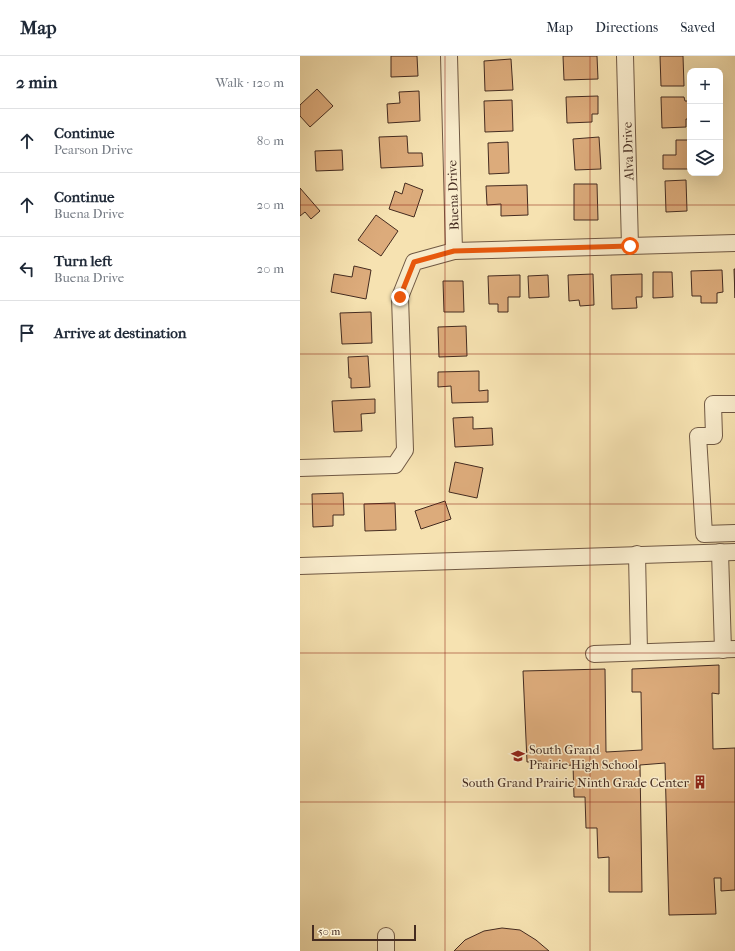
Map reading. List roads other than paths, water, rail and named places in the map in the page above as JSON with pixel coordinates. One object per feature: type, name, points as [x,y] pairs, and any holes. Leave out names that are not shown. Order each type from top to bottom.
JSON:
[{"type":"street","name":"Buena Drive","points":[[449,56],[454,251]]},
{"type":"street","name":"Alva Drive","points":[[625,56],[630,246]]},
{"type":"street","points":[[300,468],[395,465],[405,450],[400,297],[414,262],[454,251],[735,243]]},
{"type":"street","points":[[735,404],[713,404],[714,436],[698,436],[704,534],[735,533]]},
{"type":"street","points":[[300,566],[728,552],[729,650],[594,654]]},
{"type":"street","points":[[637,554],[639,652]]},
{"type":"place","name":"South Grand Prairie High School","points":[[518,756]]},
{"type":"place","name":"South Grand Prairie Ninth Grade Center","points":[[700,782]]}]
